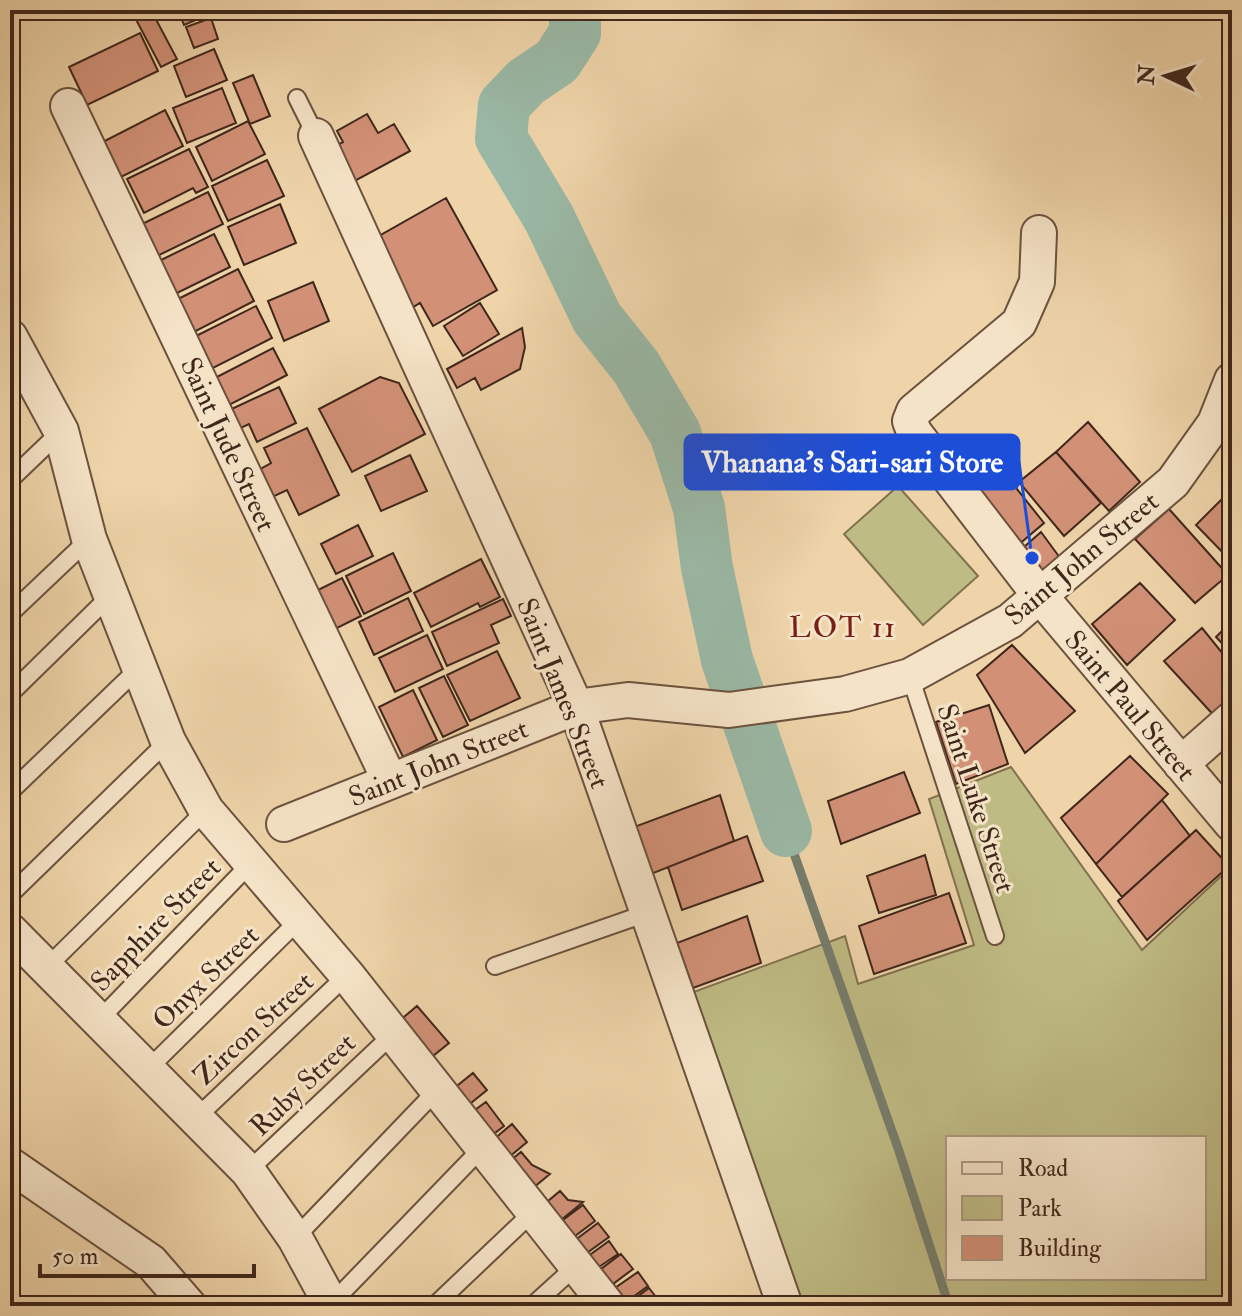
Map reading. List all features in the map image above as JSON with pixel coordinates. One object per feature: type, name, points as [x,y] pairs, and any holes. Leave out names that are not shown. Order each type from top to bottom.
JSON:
[{"type":"street","name":"Saint Jude Street","points":[[68,106],[390,781]]},
{"type":"street","name":"Saint James Street","points":[[316,136],[576,707],[785,1306]]},
{"type":"street","name":"Saint Paul Street","points":[[1039,233],[1037,282],[1019,323],[914,411],[910,421],[914,432],[1041,597],[1232,824]]},
{"type":"street","points":[[10,337],[19,378],[61,431],[89,539],[168,741],[206,810],[347,975],[608,1306]]},
{"type":"street","name":"Saint John Street","points":[[284,824],[576,707],[628,700],[745,709],[867,690],[910,676],[1010,621],[1173,482],[1215,423],[1232,380]]},
{"type":"street","points":[[1181,764],[1232,719]]},
{"type":"street","points":[[10,931],[248,1171],[295,1238],[332,1305]]},
{"type":"street","points":[[10,1165],[151,1262],[189,1306]]},
{"type":"lane","name":"Saint James Street","points":[[297,98],[316,136]]},
{"type":"lane","points":[[10,480],[61,431]]},
{"type":"lane","points":[[10,614],[89,539]]},
{"type":"lane","points":[[10,694],[112,593]]},
{"type":"lane","points":[[10,792],[141,666]]},
{"type":"lane","name":"Saint Luke Street","points":[[910,676],[995,936]]},
{"type":"lane","points":[[10,895],[168,741]]},
{"type":"lane","points":[[45,969],[206,810]]},
{"type":"lane","name":"Sapphire Street","points":[[97,1022],[252,862]]},
{"type":"lane","points":[[495,966],[650,912]]},
{"type":"lane","name":"Onyx Street","points":[[146,1071],[300,919]]},
{"type":"lane","name":"Zircon Street","points":[[195,1119],[347,975]]},
{"type":"lane","name":"Ruby Street","points":[[248,1171],[393,1034]]},
{"type":"lane","points":[[295,1238],[437,1090]]},
{"type":"lane","points":[[332,1305],[482,1148]]},
{"type":"lane","points":[[434,1306],[533,1212]]},
{"type":"lane","points":[[532,1306],[576,1266]]},
{"type":"green space","points":[[898,486],[978,576],[923,625],[844,534]]},
{"type":"green space","points":[[1011,767],[1142,950],[1232,866],[1232,1306],[796,1306],[691,993],[845,936],[858,984],[974,945],[929,799]]},
{"type":"building","points":[[131,10],[151,10],[177,59],[161,67]]},
{"type":"building","points":[[178,10],[214,10],[215,12],[184,25]]},
{"type":"building","points":[[211,18],[218,39],[194,48],[186,27]]},
{"type":"building","points":[[140,33],[158,71],[87,105],[69,67]]},
{"type":"building","points":[[214,49],[227,80],[186,97],[174,66]]},
{"type":"building","points":[[253,75],[270,116],[250,124],[233,83]]},
{"type":"building","points":[[222,88],[236,123],[187,143],[173,108]]},
{"type":"building","points":[[165,110],[183,146],[111,182],[93,147]]},
{"type":"building","points":[[367,114],[378,133],[394,124],[410,151],[351,183],[332,148],[343,142],[337,131]]},
{"type":"building","points":[[248,121],[265,154],[212,181],[196,147]]},
{"type":"building","points":[[189,149],[208,187],[196,193],[193,188],[144,213],[127,179]]},
{"type":"building","points":[[267,160],[284,196],[228,221],[212,186]]},
{"type":"building","points":[[208,192],[223,224],[155,257],[140,225]]},
{"type":"building","points":[[446,198],[497,290],[433,326],[420,303],[410,309],[372,240]]},
{"type":"building","points":[[280,204],[296,243],[244,265],[228,227]]},
{"type":"building","points":[[214,234],[230,267],[171,296],[155,263]]},
{"type":"building","points":[[238,269],[254,301],[190,334],[174,301]]},
{"type":"building","points":[[313,282],[329,321],[284,341],[268,301]]},
{"type":"building","points":[[480,303],[499,334],[463,356],[444,326]]},
{"type":"building","points":[[256,306],[272,338],[209,370],[192,338]]},
{"type":"building","points":[[522,328],[525,347],[520,369],[481,390],[475,378],[457,388],[447,369]]},
{"type":"building","points":[[273,348],[287,375],[227,406],[213,379]]},
{"type":"building","points":[[380,377],[399,383],[425,434],[352,472],[319,409]]},
{"type":"building","points":[[279,387],[296,423],[257,442],[249,424],[232,432],[223,413]]},
{"type":"building","points":[[1088,422],[1140,482],[1109,511],[1056,452]]},
{"type":"building","points":[[307,428],[339,495],[299,515],[287,490],[270,498],[257,471],[271,463],[264,448]]},
{"type":"building","points":[[978,440],[1044,523],[1010,552],[945,469]]},
{"type":"building","points":[[1056,452],[1101,503],[1064,536],[1019,482]]},
{"type":"building","points":[[410,455],[427,491],[381,511],[365,476]]},
{"type":"building","points":[[1232,489],[1232,562],[1196,525]]},
{"type":"building","points":[[1169,509],[1228,575],[1195,603],[1135,539]]},
{"type":"building","points":[[358,525],[373,556],[336,574],[321,544]]},
{"type":"building","points":[[1041,532],[1066,566],[1041,589],[1016,554]]},
{"type":"building","points":[[393,553],[411,591],[364,614],[346,576]]},
{"type":"building","points":[[481,559],[500,597],[480,607],[478,603],[431,627],[414,593]]},
{"type":"building","points":[[342,578],[361,616],[331,631],[312,593]]},
{"type":"building","points":[[1140,583],[1175,620],[1127,665],[1092,624]]},
{"type":"building","points":[[408,598],[423,631],[374,655],[359,622]]},
{"type":"building","points":[[503,599],[511,616],[491,625],[499,643],[447,666],[432,632]]},
{"type":"building","points":[[1232,621],[1232,654],[1216,637]]},
{"type":"building","points":[[1202,628],[1232,665],[1232,710],[1219,721],[1164,661]]},
{"type":"building","points":[[427,635],[443,669],[395,692],[379,658]]},
{"type":"building","points":[[1012,645],[1075,711],[1025,753],[977,675]]},
{"type":"building","points":[[497,651],[520,698],[470,721],[447,675]]},
{"type":"building","points":[[444,676],[468,725],[443,737],[419,688]]},
{"type":"building","points":[[413,690],[437,740],[403,757],[379,707]]},
{"type":"building","points":[[989,705],[1008,764],[956,784],[936,722]]},
{"type":"building","points":[[1130,756],[1168,794],[1096,864],[1061,818]]},
{"type":"building","points":[[904,772],[920,813],[841,844],[828,801]]},
{"type":"building","points":[[720,795],[734,841],[641,878],[626,830]]},
{"type":"building","points":[[1162,800],[1190,836],[1122,897],[1096,864]]},
{"type":"building","points":[[1196,830],[1229,866],[1147,940],[1118,901]]},
{"type":"building","points":[[747,836],[763,881],[682,910],[668,867]]},
{"type":"building","points":[[925,855],[936,895],[879,913],[867,876]]},
{"type":"building","points":[[949,893],[966,943],[874,974],[859,926]]},
{"type":"building","points":[[747,916],[761,963],[693,988],[677,943]]},
{"type":"building","points":[[417,1006],[449,1043],[423,1064],[392,1027]]},
{"type":"building","points":[[473,1073],[487,1090],[461,1111],[447,1094]]},
{"type":"building","points":[[486,1102],[504,1126],[482,1143],[464,1118]]},
{"type":"building","points":[[512,1124],[527,1142],[502,1163],[487,1145]]},
{"type":"building","points":[[521,1152],[532,1165],[550,1174],[528,1192],[506,1164]]},
{"type":"building","points":[[560,1191],[568,1200],[583,1202],[555,1225],[541,1207]]},
{"type":"building","points":[[583,1205],[595,1221],[571,1239],[559,1223]]},
{"type":"building","points":[[598,1223],[609,1237],[584,1255],[574,1241]]},
{"type":"building","points":[[609,1241],[618,1254],[596,1269],[587,1257]]},
{"type":"building","points":[[621,1254],[633,1269],[609,1287],[597,1272]]},
{"type":"building","points":[[638,1272],[648,1286],[622,1305],[612,1290]]},
{"type":"building","points":[[649,1288],[660,1302],[655,1306],[625,1306]]},
{"type":"waterway","points":[[575,10],[575,33],[557,61],[526,82],[504,105],[501,138],[549,218],[597,318],[636,367],[675,433],[699,508],[707,568],[727,660],[786,831]]},
{"type":"waterway","points":[[786,831],[899,1151],[949,1306]]},
{"type":"place","name":"Vhanana's Sari-sari Store","points":[[1032,558]]},
{"type":"district","name":"LOT 11","points":[[843,627]]}]
